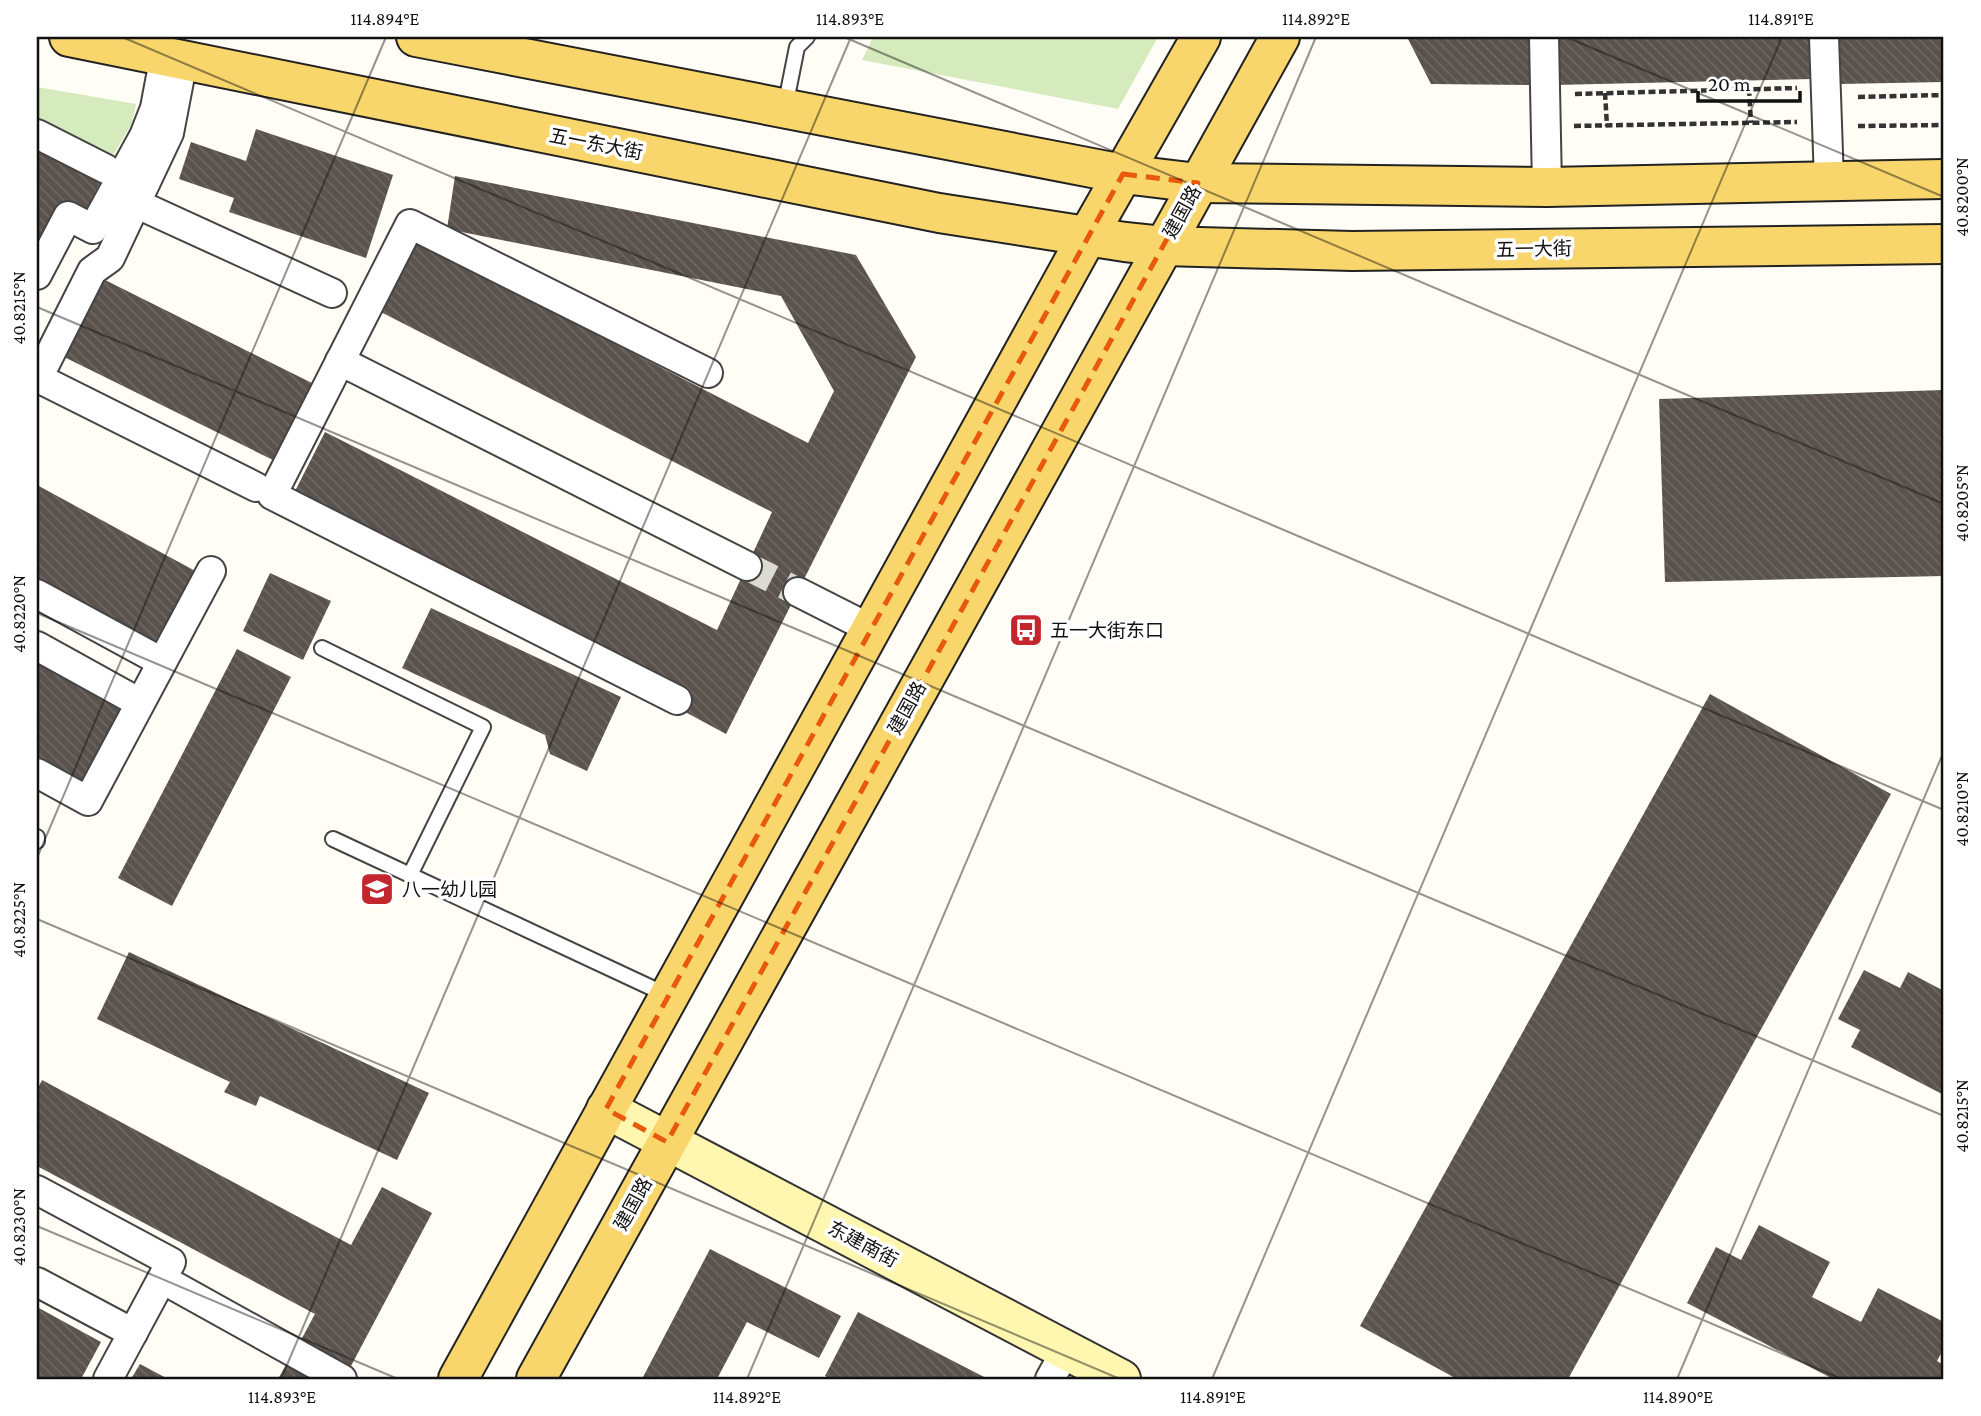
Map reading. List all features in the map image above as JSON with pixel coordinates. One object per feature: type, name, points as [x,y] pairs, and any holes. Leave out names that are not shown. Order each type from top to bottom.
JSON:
[{"type":"main road","name":"五一东大街","points":[[69,37],[939,213],[1125,242]]},
{"type":"main road","points":[[416,37],[469,42],[785,108],[1142,176],[1198,183],[1547,187],[1944,179]]},
{"type":"main road","points":[[458,1379],[1087,237],[1142,176],[1200,37]]},
{"type":"main road","name":"建国路","points":[[536,1379],[1280,37]]},
{"type":"main road","name":"五一大街","points":[[1125,242],[1163,246],[1352,251],[1944,244]]},
{"type":"street","points":[[1544,37],[1547,187]]},
{"type":"street","points":[[1824,37],[1829,181]]},
{"type":"street","points":[[174,58],[169,133],[110,258],[92,271],[38,378],[256,487]]},
{"type":"street","points":[[37,275],[68,216],[93,229],[144,136],[174,58]]},
{"type":"street","points":[[37,134],[106,169]]},
{"type":"street","points":[[135,203],[332,293]]},
{"type":"street","points":[[677,700],[272,495],[410,224],[708,373]]},
{"type":"street","points":[[340,361],[747,566]]},
{"type":"street","points":[[37,774],[88,801],[211,571]]},
{"type":"street","points":[[798,592],[871,629]]},
{"type":"street","points":[[37,594],[162,662]]},
{"type":"street","points":[[37,646],[140,703]]},
{"type":"street","name":"东建南街","points":[[606,1110],[667,1142],[1058,1365],[1121,1379]]},
{"type":"street","points":[[37,1190],[172,1262],[108,1379]]},
{"type":"street","points":[[162,1279],[342,1379]]},
{"type":"street","points":[[37,1282],[133,1333]]},
{"type":"lane","points":[[785,108],[797,47],[807,37]]},
{"type":"lane","points":[[322,648],[483,727],[410,875]]},
{"type":"lane","points":[[332,839],[668,996]]},
{"type":"path","points":[[1571,94],[1809,87]]},
{"type":"path","points":[[1749,89],[1751,123]]},
{"type":"path","points":[[1605,93],[1607,126]]},
{"type":"path","points":[[1847,97],[1944,95]]},
{"type":"path","points":[[1546,127],[1827,122],[1857,126],[1944,125]]},
{"type":"highlighted area","points":[[1123,174],[1198,183],[667,1142],[606,1109]]},
{"type":"green space","points":[[873,37],[1158,37],[1118,109],[862,60]]},
{"type":"green space","points":[[37,87],[136,104],[132,123],[110,161],[37,126]]},
{"type":"building","points":[[1407,37],[1532,37],[1537,85],[1431,84]]},
{"type":"building","points":[[1554,37],[1812,37],[1813,79],[1555,85]]},
{"type":"building","points":[[1839,37],[1944,37],[1944,82],[1840,84]]},
{"type":"building","points":[[256,129],[393,175],[366,258],[229,212],[234,198],[179,179],[191,142],[246,161]]},
{"type":"building","points":[[37,144],[104,175],[84,214],[37,256]]},
{"type":"building","points":[[455,176],[856,255],[916,357],[726,734],[291,499],[325,432],[717,630],[772,512],[373,308],[409,238],[808,443],[834,391],[781,296],[447,229]]},
{"type":"building","points":[[97,276],[312,383],[273,460],[58,354]]},
{"type":"building","points":[[1944,390],[1944,576],[1665,582],[1659,399]]},
{"type":"building","points":[[37,485],[199,573],[160,645],[37,579]]},
{"type":"building","points":[[270,573],[331,601],[303,660],[243,631]]},
{"type":"building","points":[[431,608],[621,697],[587,771],[550,754],[545,735],[402,668]]},
{"type":"building","points":[[237,649],[291,677],[172,906],[118,878]]},
{"type":"building","points":[[37,663],[124,710],[85,782],[37,756]]},
{"type":"building","points":[[1710,694],[1891,794],[1568,1379],[1457,1379],[1360,1326]]},
{"type":"building","points":[[129,952],[429,1093],[397,1160],[260,1096],[256,1106],[224,1092],[230,1082],[97,1019]]},
{"type":"building","points":[[1864,970],[1900,988],[1908,972],[1944,991],[1944,1095],[1851,1047],[1860,1030],[1838,1019]]},
{"type":"building","points":[[42,1080],[351,1245],[382,1187],[432,1213],[351,1366],[301,1340],[315,1314],[37,1166],[37,1090]]},
{"type":"building","points":[[1759,1225],[1830,1262],[1812,1297],[1861,1322],[1878,1288],[1944,1322],[1944,1348],[1937,1361],[1944,1365],[1944,1379],[1833,1379],[1687,1303],[1716,1247],[1741,1260]]},
{"type":"building","points":[[710,1249],[841,1316],[819,1358],[747,1322],[717,1379],[642,1379]]},
{"type":"building","points":[[37,1307],[101,1342],[81,1379],[37,1379]]},
{"type":"building","points":[[858,1312],[988,1379],[831,1379],[825,1376]]},
{"type":"building","points":[[287,1363],[316,1379],[278,1379]]},
{"type":"building","points":[[140,1364],[168,1379],[131,1379]]},
{"type":"tunnel","points":[[747,566],[798,592]]},
{"type":"place","name":"五一大街东口","points":[[1026,630]]},
{"type":"place","name":"八一幼儿园","points":[[377,889]]}]
